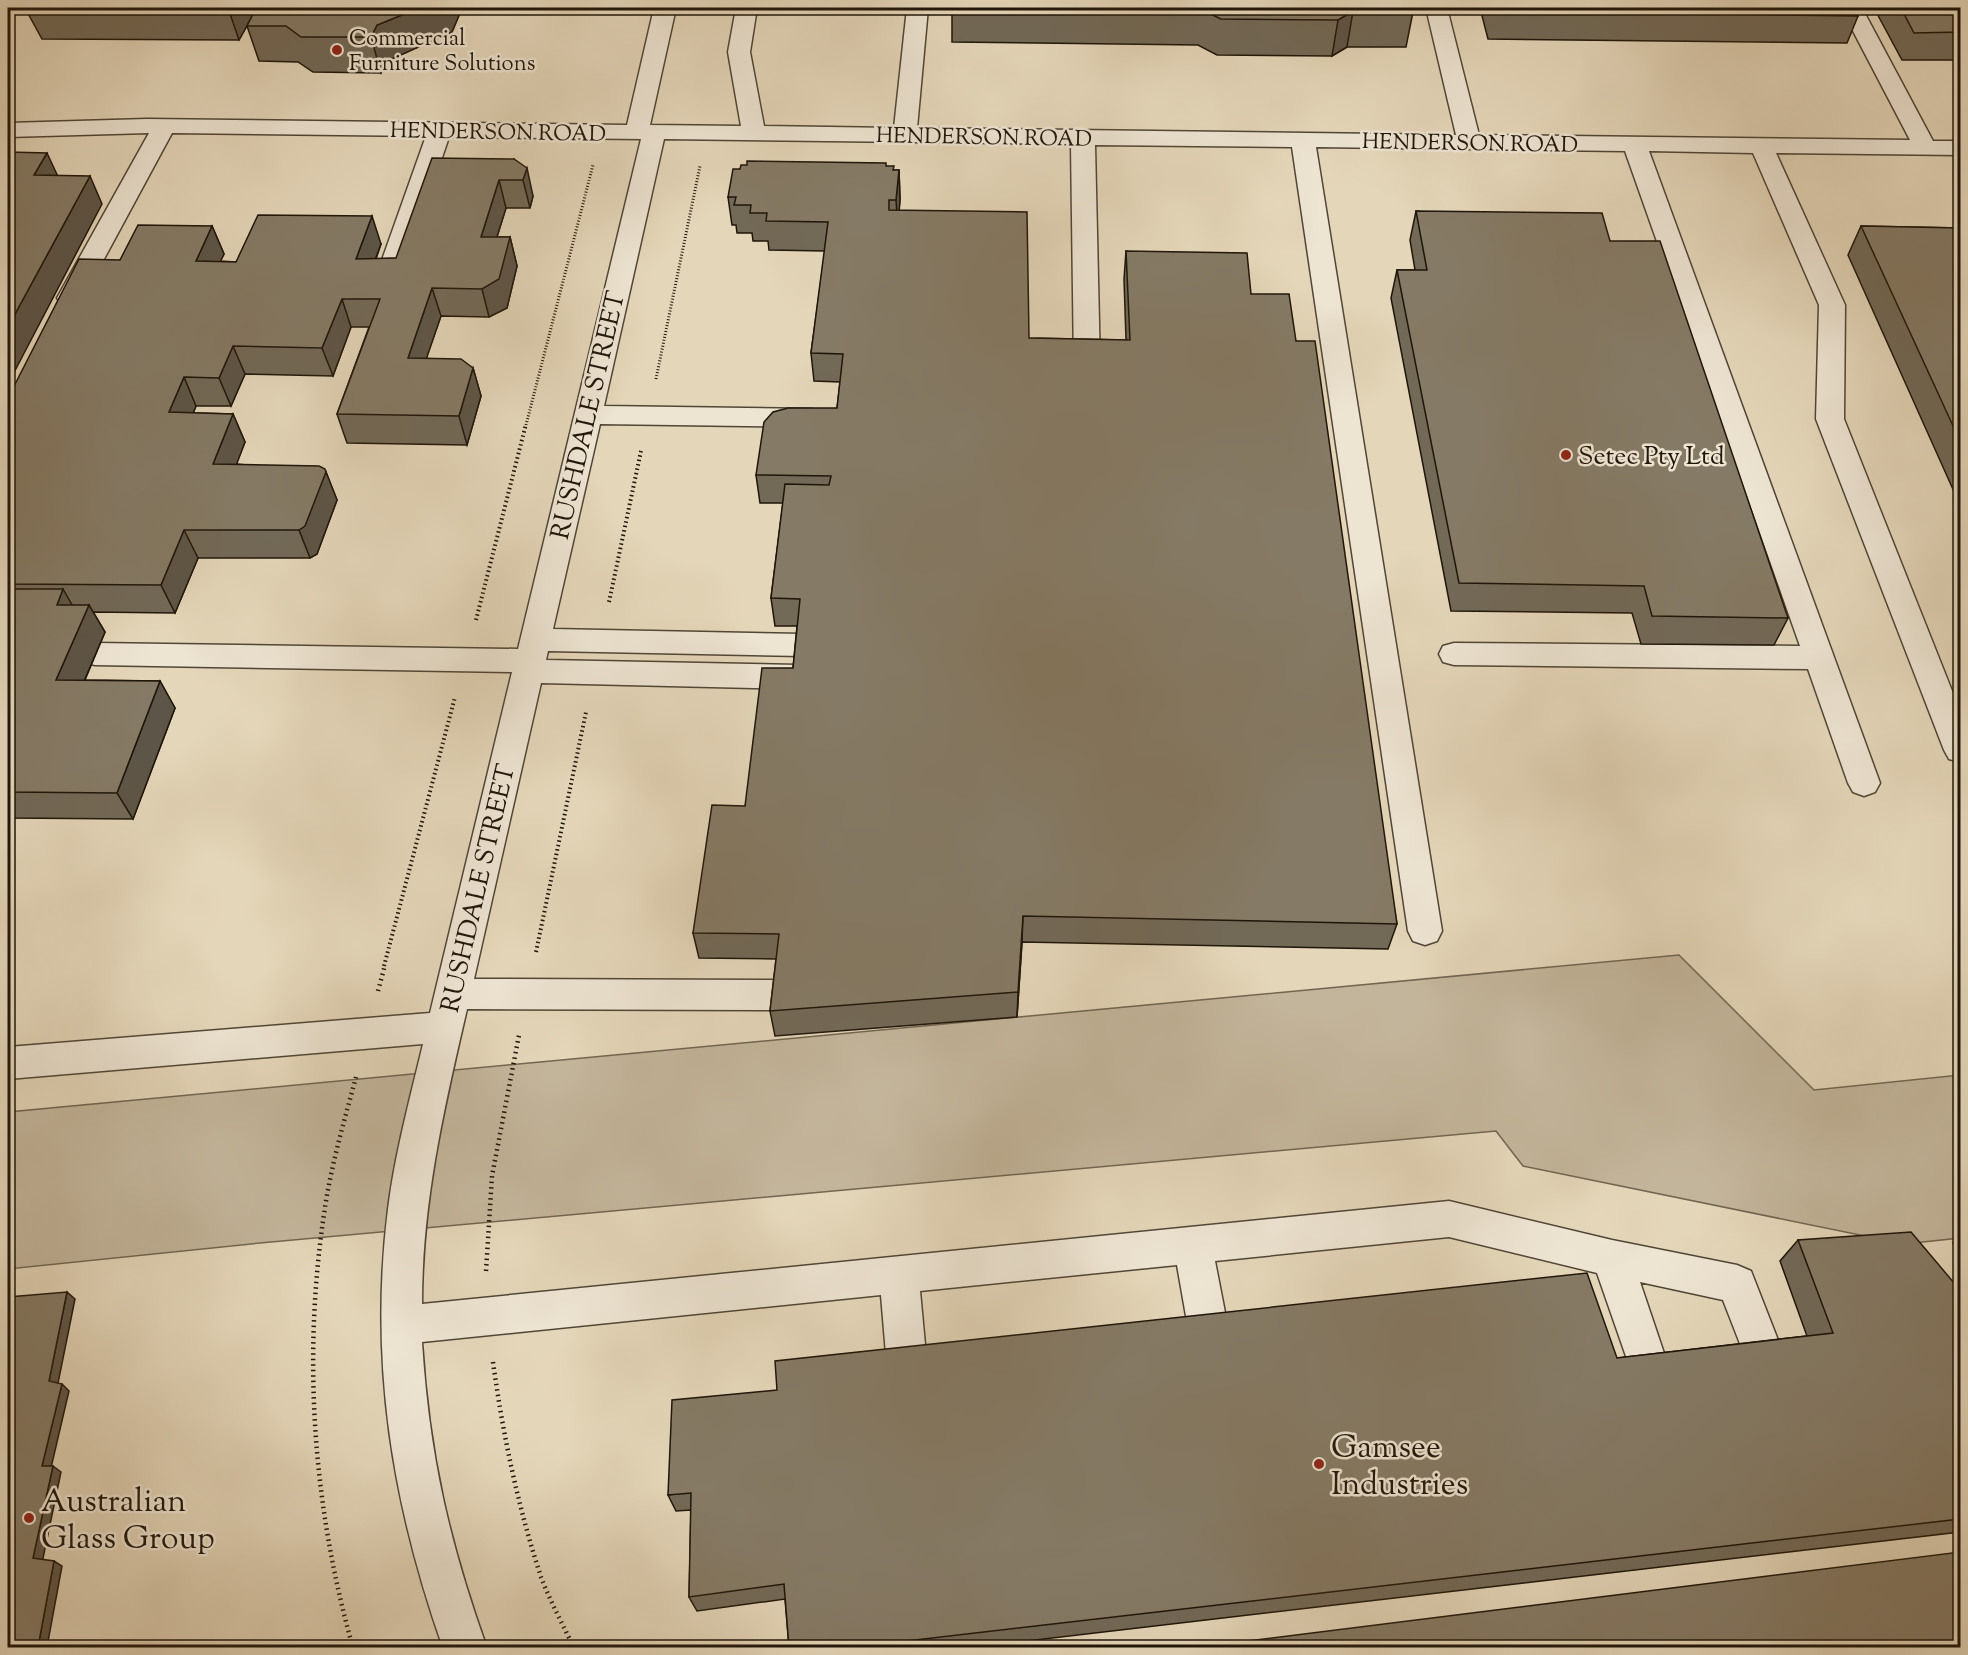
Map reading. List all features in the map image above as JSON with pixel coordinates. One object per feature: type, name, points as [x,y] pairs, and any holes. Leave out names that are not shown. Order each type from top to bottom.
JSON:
[{"type":"street","name":"RUSHDALE STREET","points":[[465,1647],[431,1544],[411,1455],[402,1366],[402,1268],[408,1190],[587,415],[645,132],[665,8]]},
{"type":"street","points":[[747,8],[739,52],[754,134]]},
{"type":"street","points":[[905,135],[918,8]]},
{"type":"street","points":[[1437,8],[1469,141]]},
{"type":"street","points":[[1852,8],[1925,147]]},
{"type":"street","name":"HENDERSON ROAD","points":[[8,130],[164,127],[1960,148]]},
{"type":"street","points":[[59,318],[164,127]]},
{"type":"street","points":[[385,288],[440,130]]},
{"type":"street","points":[[1083,137],[1087,367]]},
{"type":"street","points":[[1303,140],[1425,932]]},
{"type":"street","points":[[1634,144],[1864,783]]},
{"type":"street","points":[[1761,145],[1832,305],[1830,419],[1960,750]]},
{"type":"street","points":[[587,415],[841,418]]},
{"type":"street","points":[[95,654],[465,661],[530,658],[601,642],[802,645]]},
{"type":"street","points":[[1454,654],[1819,658]]},
{"type":"street","points":[[530,658],[594,673],[798,678]]},
{"type":"street","points":[[8,1063],[367,1033],[448,1010],[527,994],[779,995]]},
{"type":"street","points":[[402,1325],[1449,1219],[1612,1258],[1737,1284],[1765,1358]]},
{"type":"street","points":[[1193,1245],[1209,1334]]},
{"type":"street","points":[[1612,1258],[1650,1371]]},
{"type":"street","points":[[898,1275],[907,1366]]},
{"type":"path","points":[[353,1647],[333,1565],[319,1485],[313,1397],[314,1323],[330,1175],[594,162]]},
{"type":"path","points":[[601,642],[701,163]]},
{"type":"path","points":[[574,1647],[542,1579],[520,1504],[493,1369],[485,1262],[492,1176],[527,994],[594,673]]},
{"type":"shaded area","points":[[1679,955],[1814,1090],[1960,1075],[1960,1238],[1904,1244],[1523,1166],[1496,1131],[260,1243],[8,1269],[8,1112]]},
{"type":"building","points":[[256,8],[419,8],[377,25],[371,37],[301,37],[286,26],[247,26]]},
{"type":"building","points":[[1014,8],[1412,8],[1413,12],[1353,11],[1338,20],[1221,19],[1202,10]]},
{"type":"building","points":[[1494,8],[1854,8],[1858,16],[1495,11]]},
{"type":"building","points":[[1901,8],[1960,8],[1960,32],[1914,33]]},
{"type":"building","points":[[8,152],[47,153],[34,175],[90,176],[8,327]]},
{"type":"building","points":[[432,158],[514,159],[527,168],[523,180],[499,180],[481,237],[510,237],[499,279],[482,289],[432,288],[408,358],[461,359],[473,368],[459,416],[337,414],[380,299],[342,299],[322,348],[233,346],[219,378],[184,377],[169,412],[233,414],[213,464],[319,466],[325,469],[326,472],[305,526],[299,530],[184,530],[161,585],[8,584],[8,398],[79,259],[120,260],[138,225],[212,226],[196,261],[236,262],[258,215],[372,216],[356,259],[396,258]]},
{"type":"building","points":[[747,161],[886,163],[886,166],[894,166],[893,170],[899,170],[896,200],[889,200],[889,210],[1027,212],[1029,338],[1130,340],[1126,251],[1247,253],[1251,294],[1289,294],[1296,341],[1315,341],[1397,924],[1023,916],[1018,992],[770,1011],[779,934],[693,933],[712,805],[745,806],[762,668],[793,668],[800,599],[771,598],[785,484],[829,485],[831,476],[756,475],[764,422],[773,412],[788,408],[837,408],[843,354],[811,353],[828,222],[766,221],[767,213],[750,213],[751,205],[734,205],[736,197],[728,197],[733,169],[740,169],[741,165],[747,165]]},
{"type":"building","name":"Setec Pty Ltd","points":[[1416,211],[1602,213],[1610,241],[1660,241],[1788,618],[1652,616],[1644,586],[1459,583],[1397,270],[1427,270]]},
{"type":"building","points":[[1861,226],[1960,228],[1960,441]]},
{"type":"building","points":[[8,589],[63,589],[57,605],[89,605],[56,680],[160,681],[117,793],[8,792]]},
{"type":"building","name":"Gamsee Industries","points":[[1911,1232],[1960,1290],[1960,1519],[855,1647],[789,1647],[784,1584],[689,1597],[691,1493],[668,1495],[672,1400],[777,1390],[775,1361],[1587,1273],[1617,1358],[1833,1333],[1798,1240]]},
{"type":"building","name":"Australian Glass Group","points":[[67,1292],[49,1381],[62,1384],[42,1466],[53,1466],[33,1558],[54,1561],[38,1647],[8,1647],[8,1297]]},
{"type":"building","points":[[1960,1552],[1960,1647],[1207,1647],[1207,1646]]},
{"type":"place","name":"Commercial Furniture Solutions","points":[[337,50]]},
{"type":"place","name":"Setec Pty Ltd","points":[[1566,455]]},
{"type":"place","name":"Gamsee Industries","points":[[1319,1464]]},
{"type":"place","name":"Australian Glass Group","points":[[29,1518]]}]
